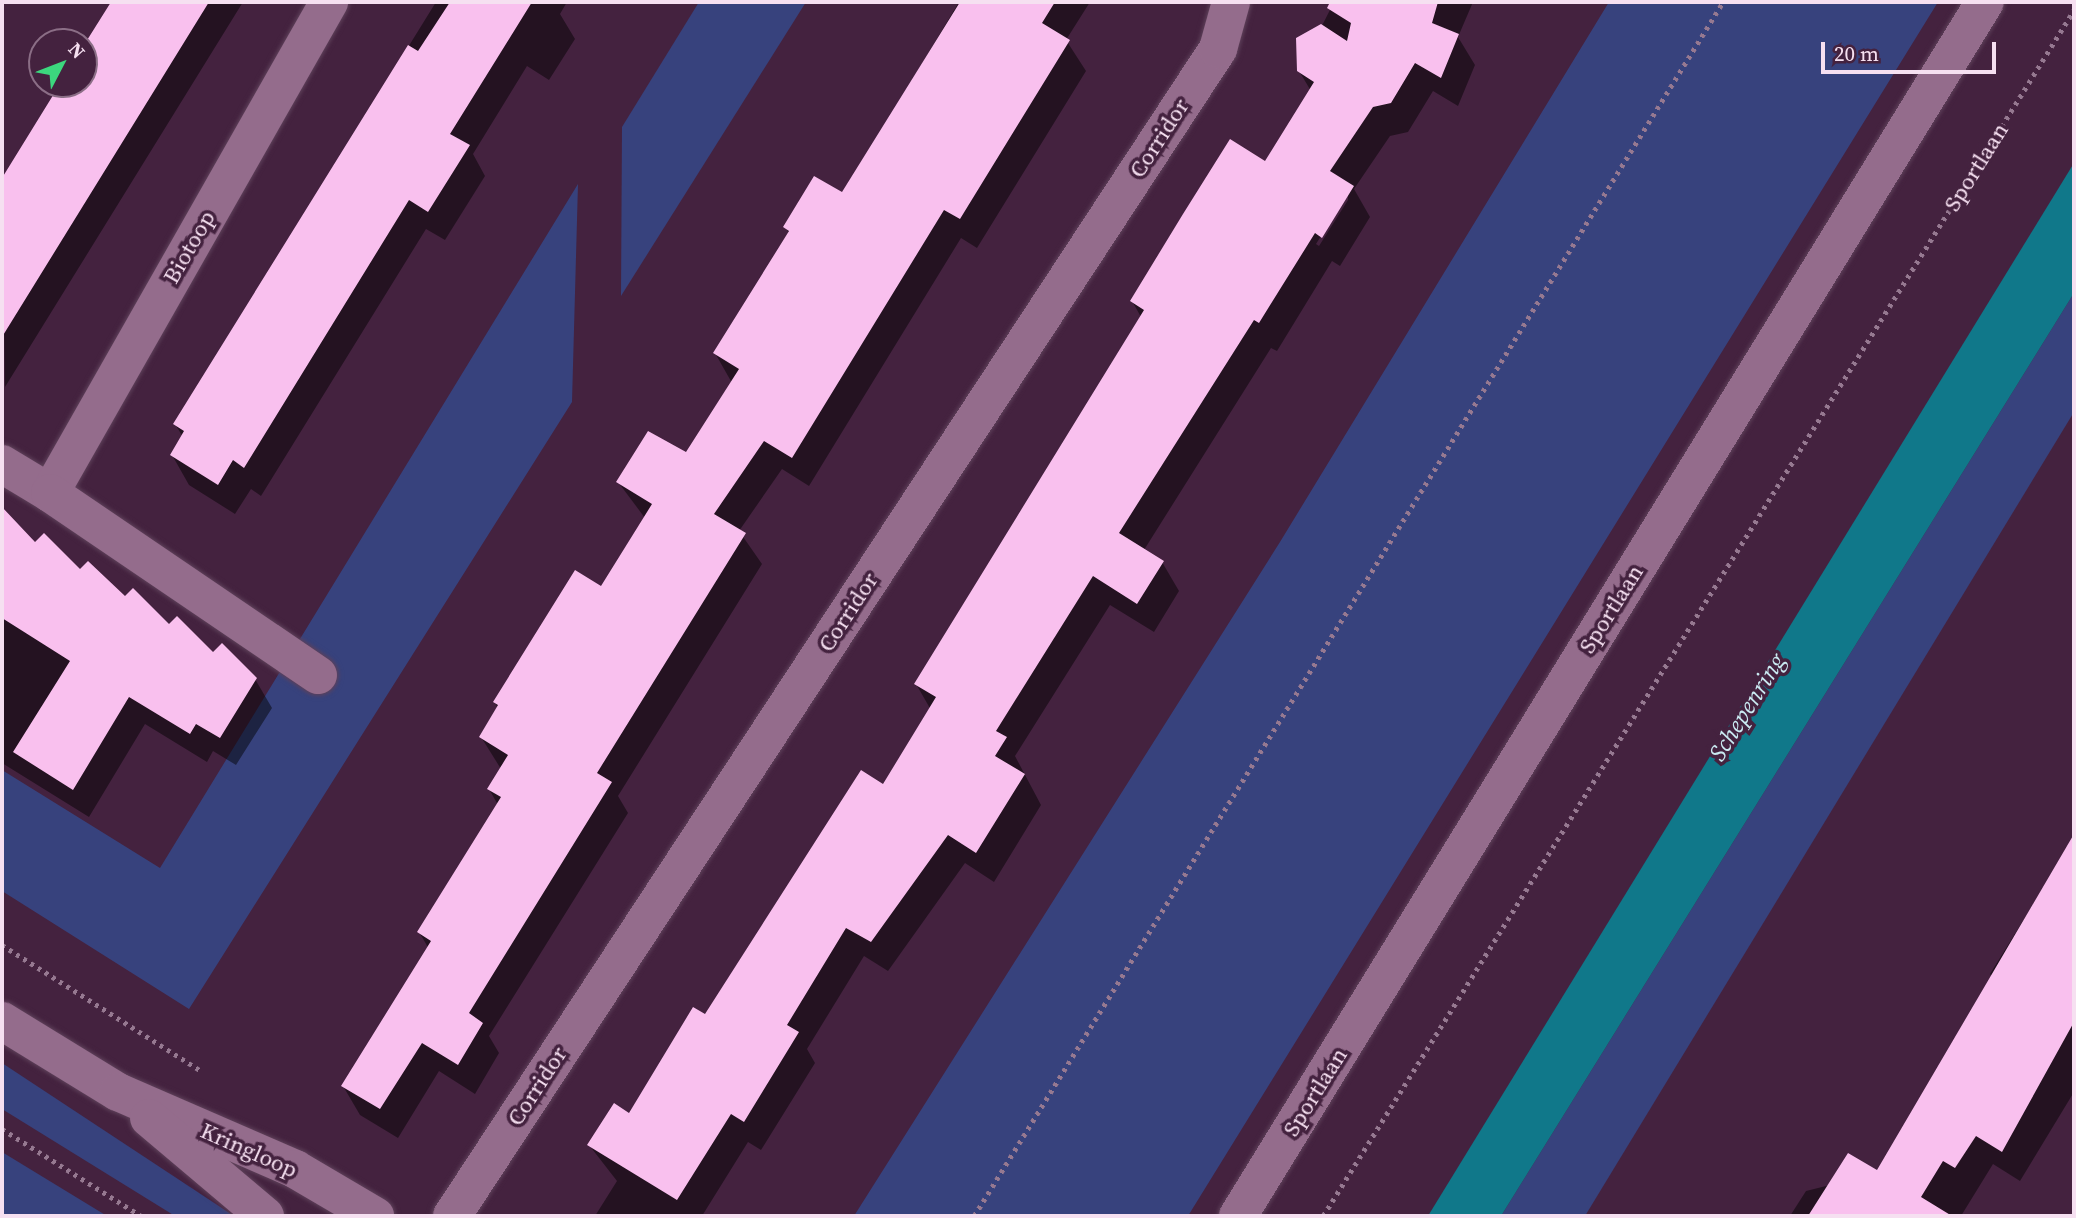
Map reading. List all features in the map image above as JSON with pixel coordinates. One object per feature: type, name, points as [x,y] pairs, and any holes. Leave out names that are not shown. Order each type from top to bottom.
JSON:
[{"type":"street","name":"Biotoop","points":[[50,493],[329,2]]},
{"type":"street","name":"Corridor","points":[[452,1216],[1218,49],[1231,2]]},
{"type":"street","name":"Sportlaan","points":[[1238,1216],[1986,2]]},
{"type":"street","points":[[2,464],[50,493],[318,675]]},
{"type":"street","name":"Kringloop","points":[[2,1021],[117,1092],[265,1216]]},
{"type":"street","name":"Kringloop","points":[[117,1092],[295,1169],[375,1216]]},
{"type":"path","points":[[974,1216],[1723,2]]},
{"type":"path","name":"Sportlaan","points":[[1323,1216],[2074,10]]},
{"type":"path","points":[[2,1129],[141,1216]]},
{"type":"shaded area","points":[[699,2],[806,2],[621,296],[622,127]]},
{"type":"shaded area","points":[[1609,2],[1938,2],[1188,1216],[854,1216],[1280,542]]},
{"type":"shaded area","points":[[578,184],[572,402],[189,1009],[2,891],[2,770],[160,868]]},
{"type":"shaded area","points":[[2074,293],[2074,412],[1585,1216],[1501,1216]]},
{"type":"shaded area","points":[[2,1063],[234,1216],[175,1216],[2,1109]]},
{"type":"shaded area","points":[[2,1152],[107,1216],[2,1216]]},
{"type":"water","name":"Schepenring","points":[[2074,163],[2074,293],[1501,1216],[1428,1216]]},
{"type":"building","points":[[111,2],[209,2],[2,337],[2,178],[51,98],[98,98],[98,28],[95,28]]},
{"type":"building","points":[[450,2],[532,2],[450,134],[470,145],[428,212],[409,200],[244,468],[233,460],[218,485],[170,455],[184,431],[173,424],[408,45],[418,51]]},
{"type":"building","points":[[960,2],[1055,2],[1042,23],[1070,40],[960,219],[944,210],[792,458],[764,441],[714,514],[746,533],[597,773],[612,782],[469,1013],[483,1023],[458,1065],[422,1043],[380,1109],[341,1086],[431,941],[417,932],[501,797],[487,789],[508,755],[479,737],[498,705],[493,702],[575,570],[601,586],[652,504],[616,482],[648,431],[686,452],[739,369],[713,353],[789,231],[783,227],[814,176],[842,192]]},
{"type":"building","points":[[1330,2],[1438,2],[1432,23],[1459,34],[1441,78],[1415,63],[1391,103],[1373,107],[1330,171],[1354,186],[1322,238],[1315,233],[1259,323],[1254,320],[1119,533],[1164,561],[1137,604],[1093,576],[996,731],[1007,737],[995,756],[1025,774],[976,853],[948,835],[871,942],[846,928],[787,1025],[799,1032],[744,1122],[731,1114],[677,1200],[587,1145],[614,1103],[629,1113],[693,1007],[705,1014],[861,770],[883,784],[936,697],[914,684],[1144,310],[1130,301],[1183,214],[1230,139],[1265,161],[1314,82],[1297,71],[1296,38],[1321,24],[1347,41],[1351,23],[1327,8]]},
{"type":"building","points":[[2,507],[35,542],[44,533],[80,569],[88,561],[125,596],[133,588],[169,624],[177,616],[213,652],[222,643],[257,678],[220,738],[196,724],[190,734],[129,697],[73,790],[13,752],[70,661],[2,618]]},
{"type":"building","points":[[2074,834],[2074,1022],[2002,1152],[1976,1136],[1955,1168],[1943,1161],[1921,1197],[1952,1216],[1808,1216],[1848,1153],[1877,1170]]}]
